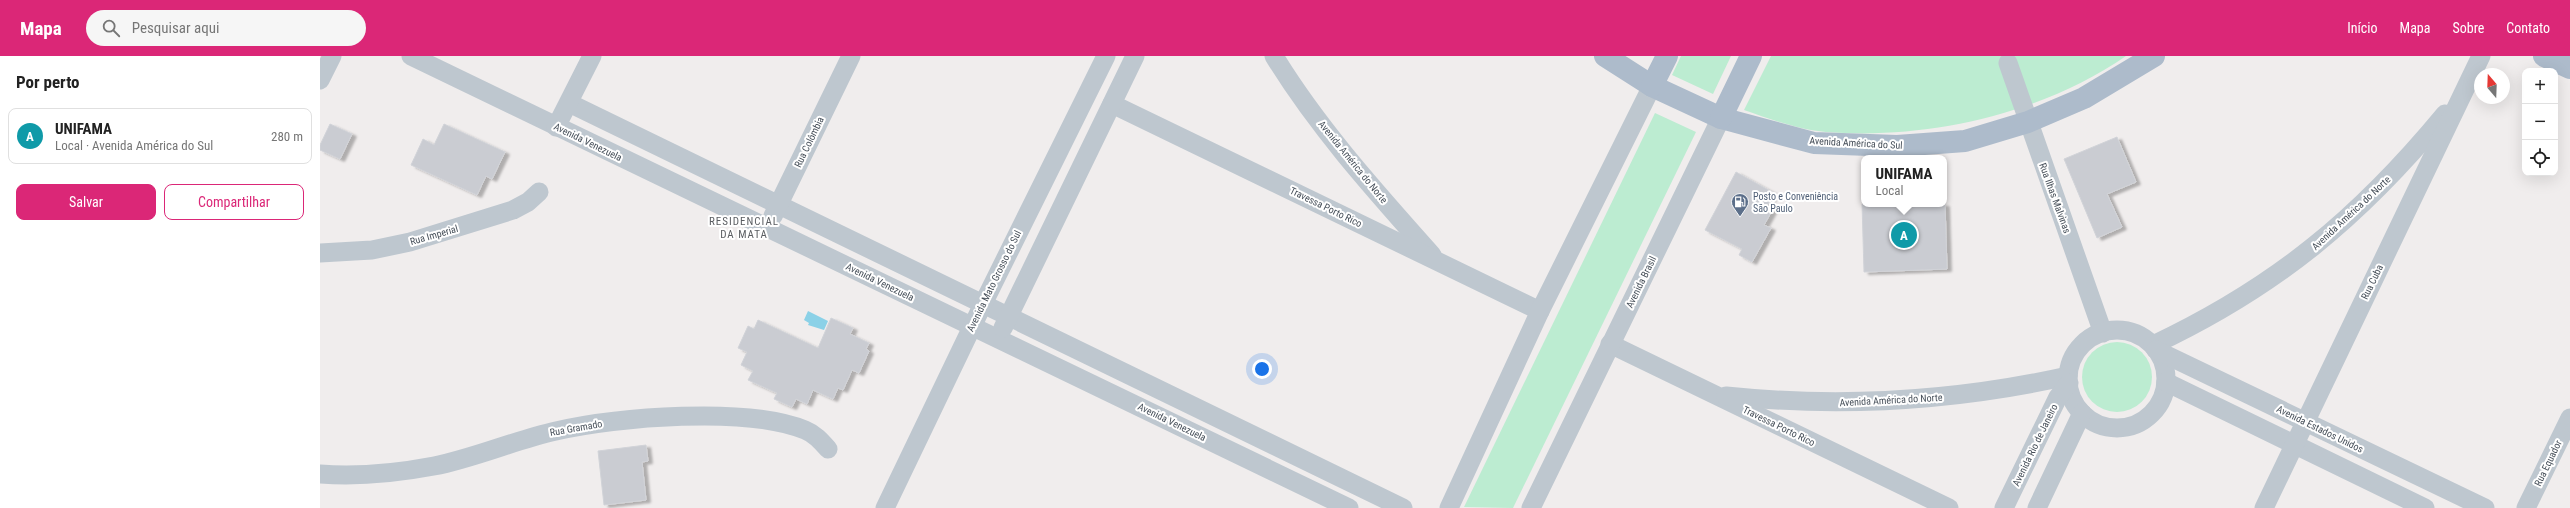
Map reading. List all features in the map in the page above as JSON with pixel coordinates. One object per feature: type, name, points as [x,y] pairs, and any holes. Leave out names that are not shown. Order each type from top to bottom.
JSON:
[{"type":"main road","name":"Avenida América do Sul","points":[[1605,56],[1652,86],[1720,118],[1814,143],[1897,146],[1965,140],[2028,122],[2084,98],[2154,56]]},
{"type":"main road","points":[[1652,86],[1667,56]]},
{"type":"main road","name":"Avenida Brasil","points":[[1720,118],[1751,56]]},
{"type":"main road","points":[[2544,56],[2570,68]]},
{"type":"street","points":[[320,80],[332,56]]},
{"type":"street","name":"Avenida Venezuela","points":[[411,56],[1349,508]]},
{"type":"street","points":[[556,127],[592,56]]},
{"type":"street","name":"Rua Colômbia","points":[[767,228],[851,56]]},
{"type":"street","name":"Avenida Mato Grosso do Sul","points":[[885,508],[972,326],[1106,56]]},
{"type":"street","points":[[998,338],[1135,56]]},
{"type":"street","name":"Avenida América do Norte","points":[[1274,56],[1289,81],[1329,134],[1383,200],[1439,262]]},
{"type":"street","name":"Rua Cuba","points":[[2264,508],[2481,56]]},
{"type":"street","name":"Rua Ilhas Malvinas","points":[[2008,63],[2103,333]]},
{"type":"street","points":[[1449,508],[1540,311],[1652,86]]},
{"type":"street","name":"Avenida América do Norte","points":[[2154,347],[2202,322],[2251,292],[2307,253],[2350,216],[2403,164],[2464,91]]},
{"type":"street","points":[[569,103],[1403,508]]},
{"type":"street","name":"Travessa Porto Rico","points":[[1112,104],[1540,311]]},
{"type":"street","name":"Avenida Brasil","points":[[1531,508],[1720,118]]},
{"type":"street","name":"Rua Imperial","points":[[320,253],[372,250],[410,242],[513,210],[528,202],[539,192]]},
{"type":"street","points":[[2123,330],[2139,335],[2154,347],[2162,359],[2166,382],[2165,392],[2158,406],[2149,417],[2136,424],[2122,428],[2107,427],[2088,420],[2075,404],[2069,380],[2070,365],[2078,350],[2090,338],[2103,333],[2123,330]]},
{"type":"street","name":"Travessa Porto Rico","points":[[1610,344],[1949,508]]},
{"type":"street","name":"Avenida Estados Unidos","points":[[2154,347],[2485,508]]},
{"type":"street","name":"Avenida América do Norte","points":[[1713,394],[1785,402],[1856,403],[1992,392],[2069,380]]},
{"type":"street","name":"Avenida Rio de Janeiro","points":[[2004,508],[2058,397],[2069,380]]},
{"type":"street","points":[[2166,382],[2425,508]]},
{"type":"street","points":[[2037,508],[2082,413]]},
{"type":"street","name":"Rua Gramado","points":[[320,474],[345,476],[421,468],[575,427],[634,419],[690,416],[746,418],[784,424],[805,430],[818,438],[828,449]]},
{"type":"street","name":"Rua Equador","points":[[2526,508],[2570,418]]},
{"type":"green space","points":[[1681,56],[1731,56],[1713,94],[1672,75]]},
{"type":"green space","points":[[1771,56],[2126,56],[2093,76],[2058,93],[2021,108],[1983,119],[1944,127],[1904,132],[1865,133],[1826,132],[1805,129],[1744,110]]},
{"type":"green space","points":[[1655,113],[1696,132],[1513,508],[1464,507]]},
{"type":"green space","points":[[2110,342],[2124,342],[2137,348],[2146,357],[2150,363],[2152,377],[2150,391],[2142,402],[2131,410],[2124,412],[2110,412],[2103,410],[2092,402],[2084,391],[2082,384],[2082,370],[2084,363],[2092,352],[2103,344]]},
{"type":"water","points":[[808,311],[828,321],[824,330],[808,325],[809,323],[804,320]]},
{"type":"building","points":[[330,124],[352,134],[340,159],[320,150],[320,145]]},
{"type":"building","points":[[444,124],[505,152],[492,179],[486,176],[477,195],[411,165],[423,139],[434,145]]},
{"type":"building","points":[[2117,137],[2136,182],[2107,194],[2122,227],[2097,238],[2064,159]]},
{"type":"building","name":"Posto e Conveniência São Paulo","points":[[1736,172],[1774,193],[1767,206],[1773,209],[1764,225],[1771,228],[1752,262],[1739,255],[1742,249],[1705,230]]},
{"type":"building","points":[[1862,207],[1945,207],[1947,269],[1864,272]]},
{"type":"building","points":[[831,318],[853,328],[850,334],[869,343],[866,349],[869,351],[859,373],[852,370],[843,390],[838,388],[833,399],[813,390],[807,404],[796,399],[792,407],[774,399],[777,393],[748,380],[753,371],[741,365],[747,352],[738,348],[748,326],[754,329],[758,320],[818,348]]},
{"type":"building","points":[[646,445],[648,461],[642,462],[646,500],[604,505],[598,451]]},
{"type":"place","name":"Posto e Conveniência São Paulo","points":[[1740,217]]},
{"type":"place","name":"UNIFAMA","points":[[1904,235]]},
{"type":"district","name":"RESIDENCIAL DA MATA","points":[[744,227]]}]
